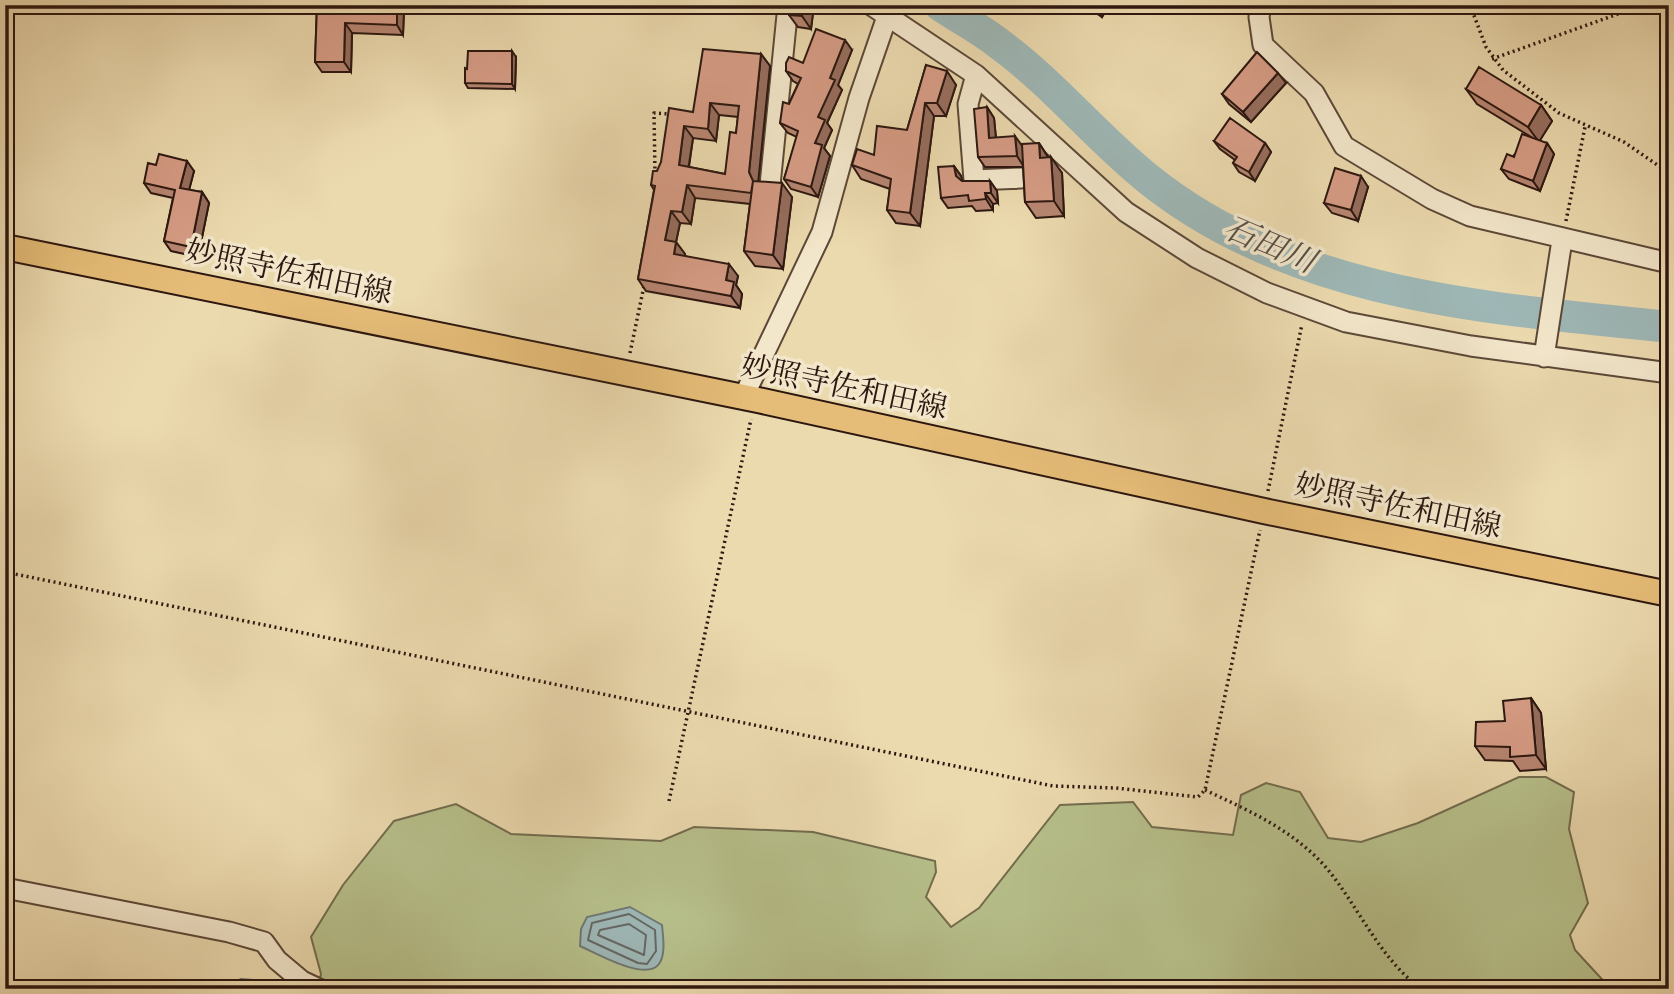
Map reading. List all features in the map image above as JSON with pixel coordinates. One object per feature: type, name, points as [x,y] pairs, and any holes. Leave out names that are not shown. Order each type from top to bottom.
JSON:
[{"type":"main road","name":"妙照寺佐和田線","points":[[5,247],[750,399],[1264,511],[1669,594]]},
{"type":"street","points":[[770,185],[788,5]]},
{"type":"street","points":[[750,399],[822,232],[883,8],[976,75],[1126,212],[1197,258],[1306,308],[1346,322],[1545,350],[1669,373]]},
{"type":"street","points":[[1254,9],[1262,44],[1314,93],[1344,145],[1432,199],[1470,216],[1562,240],[1669,263]]},
{"type":"street","points":[[976,75],[968,104],[974,180],[1021,178]]},
{"type":"street","points":[[1545,350],[1562,240]]},
{"type":"street","points":[[5,888],[229,932],[264,942],[277,960],[302,981],[319,989]]},
{"type":"path","points":[[1470,5],[1492,59],[1559,113],[1585,127],[1624,142],[1669,173]]},
{"type":"path","points":[[1492,59],[1643,5]]},
{"type":"path","points":[[655,177],[654,113],[677,114]]},
{"type":"path","points":[[1562,240],[1585,127]]},
{"type":"path","points":[[626,374],[645,284]]},
{"type":"path","points":[[5,572],[1053,786],[1116,788],[1198,797],[1205,790],[1306,308]]},
{"type":"path","points":[[669,801],[747,432],[750,399]]},
{"type":"path","points":[[1205,790],[1273,823],[1328,870],[1383,950],[1421,989]]},
{"type":"green space","points":[[1519,777],[1546,777],[1574,792],[1569,829],[1588,903],[1570,935],[1575,950],[1611,989],[836,989],[803,985],[790,989],[317,989],[321,974],[311,937],[343,885],[394,821],[456,804],[511,834],[661,841],[694,827],[813,832],[935,861],[936,872],[926,897],[951,927],[979,908],[1060,805],[1133,802],[1152,827],[1233,835],[1241,795],[1266,783],[1300,792],[1328,838],[1361,842],[1418,823]]},
{"type":"water","points":[[630,907],[662,925],[663,955],[653,969],[633,968],[580,946],[581,929],[587,917]]},
{"type":"water","points":[[241,979],[253,980],[270,989],[216,989]]},
{"type":"building","points":[[317,5],[397,5],[397,25],[345,23],[344,62],[315,62]]},
{"type":"building","points":[[789,5],[803,5],[802,16],[789,15]]},
{"type":"building","points":[[816,29],[845,40],[830,78],[835,80],[818,117],[825,120],[815,143],[822,145],[811,187],[784,179],[798,131],[780,123],[783,102],[789,104],[801,78],[786,71],[786,63],[789,57],[803,63]]},
{"type":"building","points":[[703,49],[761,54],[749,172],[753,181],[751,193],[687,185],[682,212],[671,211],[665,240],[676,242],[674,254],[729,264],[726,280],[734,282],[731,296],[638,279],[655,186],[651,185],[653,171],[657,171],[661,162],[669,108],[693,112]],"holes":[[[710,103],[739,106],[736,133],[730,132],[725,174],[679,165],[684,126],[708,129]]]},
{"type":"building","points":[[468,51],[512,51],[512,84],[465,83]]},
{"type":"building","points":[[1257,52],[1278,73],[1243,112],[1222,94]]},
{"type":"building","points":[[926,65],[947,71],[937,103],[925,103],[910,213],[887,210],[891,179],[852,165],[857,149],[874,155],[877,126],[907,130]]},
{"type":"building","points":[[1479,67],[1541,105],[1528,127],[1466,89]]},
{"type":"building","points":[[987,107],[989,138],[1015,136],[1017,156],[978,157],[974,109]]},
{"type":"building","points":[[1230,118],[1265,143],[1249,172],[1233,163],[1237,157],[1214,141]]},
{"type":"building","points":[[1522,134],[1547,143],[1533,181],[1501,169],[1507,154],[1514,157]]},
{"type":"building","points":[[1039,143],[1040,158],[1051,157],[1054,201],[1025,202],[1022,144]]},
{"type":"building","points":[[159,154],[187,161],[180,188],[202,192],[191,247],[164,241],[175,190],[144,183],[148,163],[156,165]]},
{"type":"building","points":[[954,166],[956,176],[962,181],[990,181],[991,193],[985,193],[986,199],[969,201],[968,195],[941,198],[938,167]]},
{"type":"building","points":[[1335,168],[1361,176],[1351,210],[1324,203]]},
{"type":"building","points":[[753,181],[782,183],[773,255],[744,251]]},
{"type":"building","points":[[1531,698],[1536,755],[1510,757],[1510,747],[1475,746],[1476,722],[1505,721],[1503,701]]},
{"type":"waterway","name":"石田川","points":[[940,5],[1018,58],[1147,178],[1204,218],[1265,249],[1329,272],[1396,290],[1463,303],[1669,327]]}]
